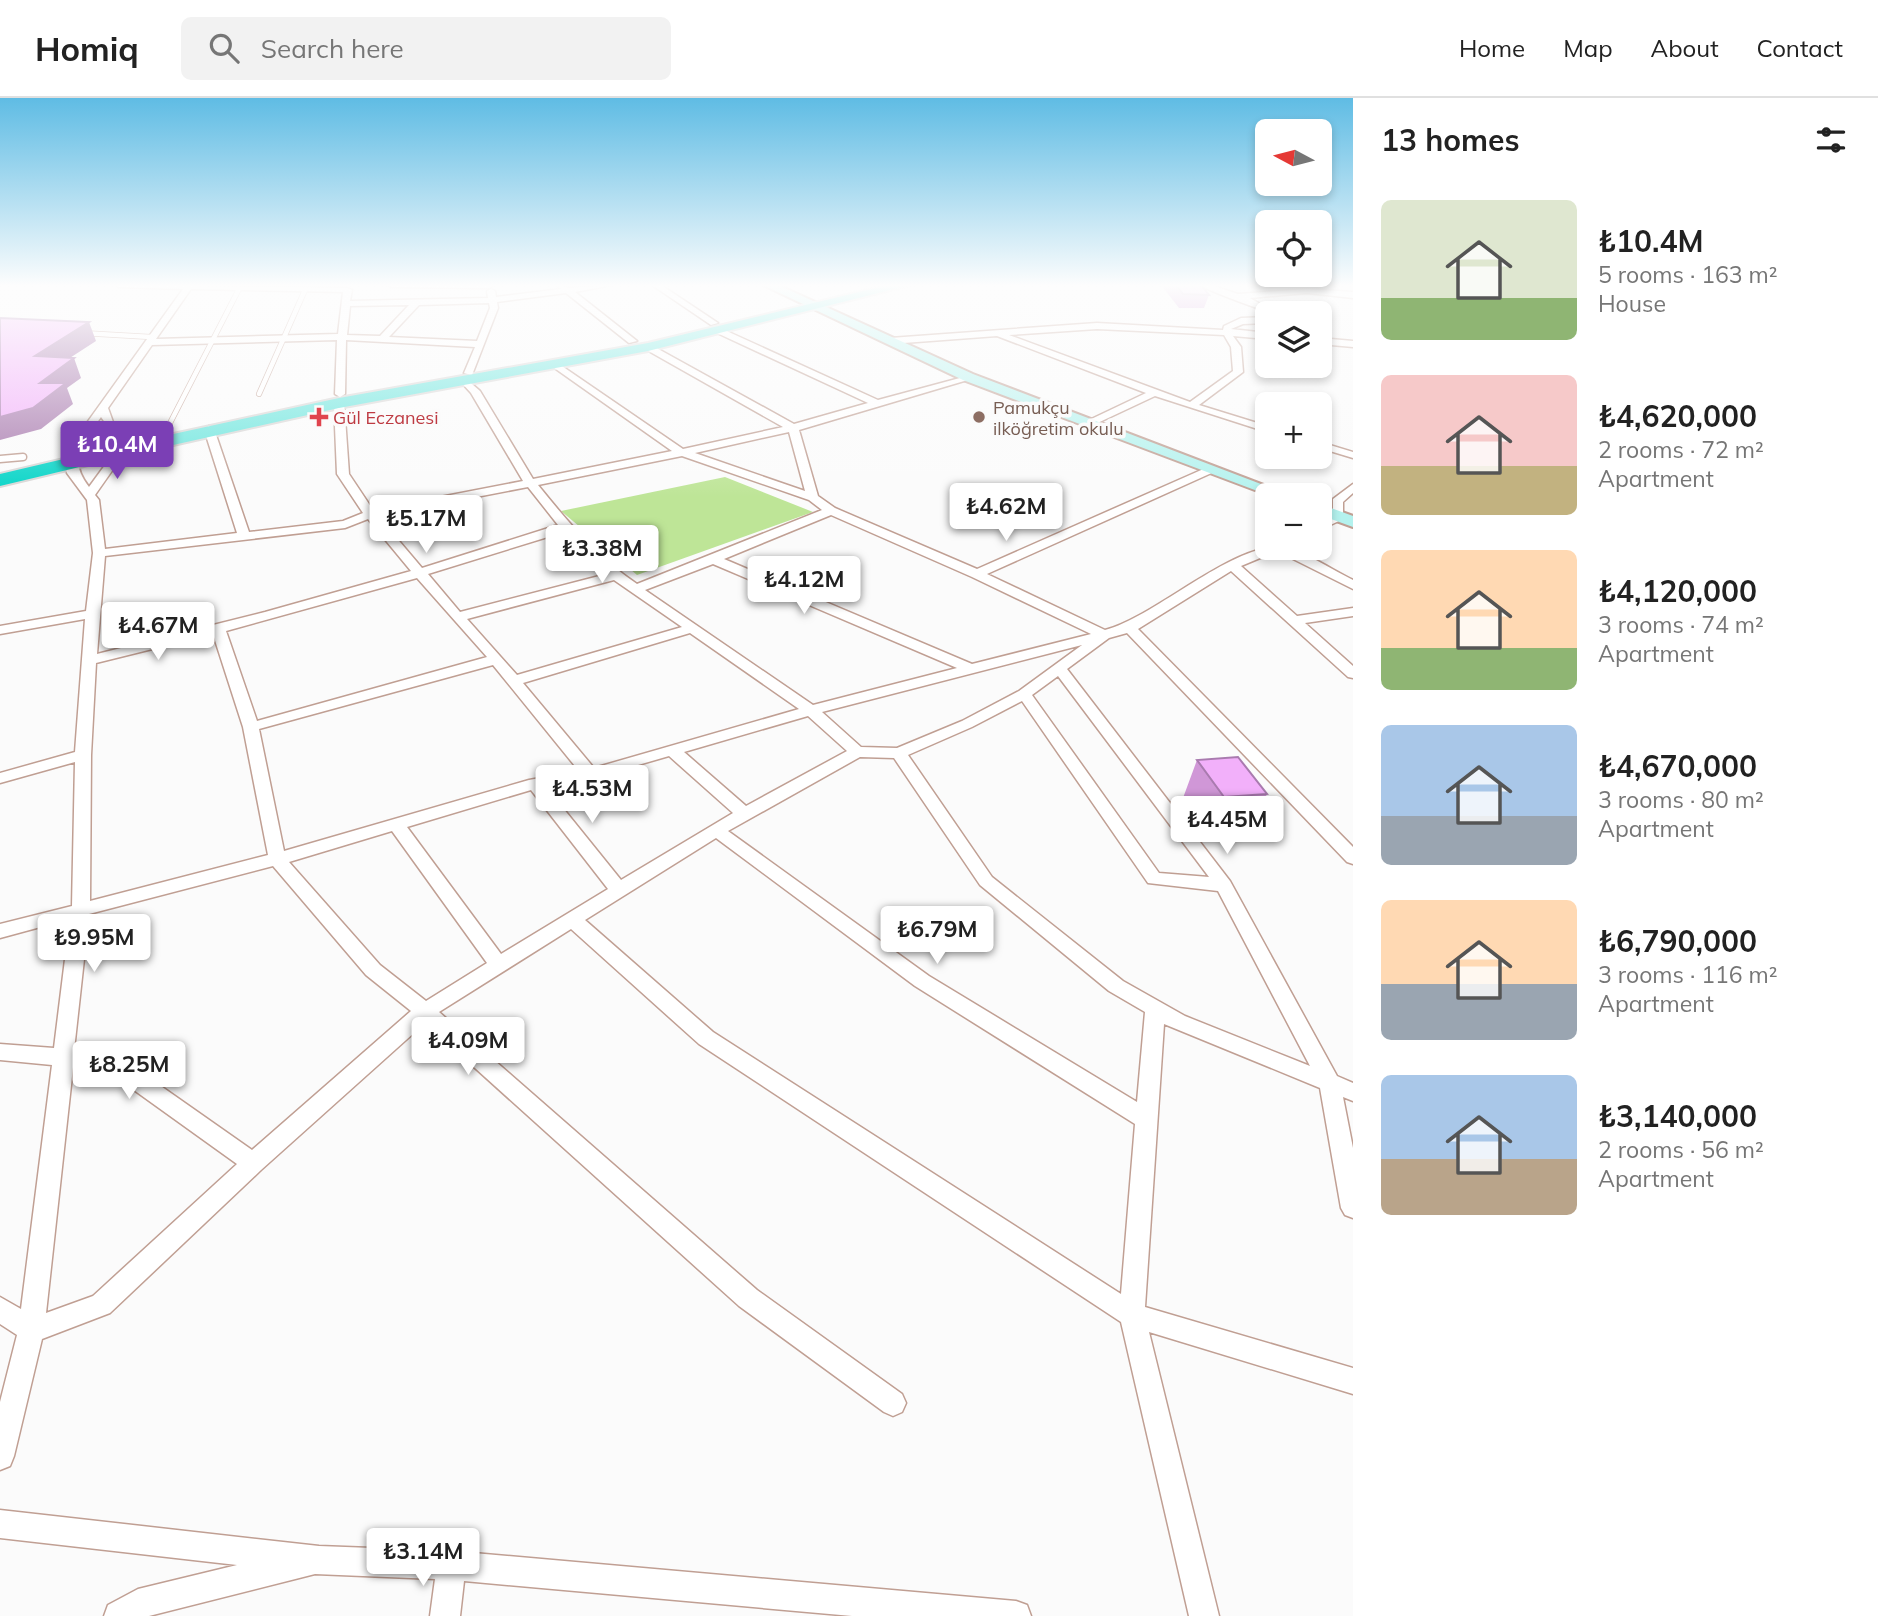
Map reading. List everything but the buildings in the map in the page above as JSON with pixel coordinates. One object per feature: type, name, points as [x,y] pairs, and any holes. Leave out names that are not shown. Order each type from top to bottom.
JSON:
[{"type":"highway","points":[[0,461],[101,447]]},
{"type":"highway","points":[[0,480],[101,447]]},
{"type":"main road","points":[[467,377],[564,356]]},
{"type":"main road","points":[[101,447],[169,425],[603,356]]},
{"type":"main road","points":[[101,447],[209,429],[340,398]]},
{"type":"street","points":[[90,494],[101,447],[103,408],[139,356]]},
{"type":"street","points":[[341,356],[343,474],[370,514],[496,659],[590,774]]},
{"type":"street","points":[[473,356],[467,377],[530,483],[566,527],[634,590],[694,628],[811,710],[858,752]]},
{"type":"street","points":[[665,356],[793,428],[813,498]]},
{"type":"street","points":[[777,356],[874,402]]},
{"type":"street","points":[[922,356],[968,377],[1088,424],[1255,485]]},
{"type":"street","points":[[1057,356],[1191,406],[1255,425]]},
{"type":"street","points":[[1191,406],[1238,372],[1237,356]]},
{"type":"street","points":[[556,365],[680,451],[813,498],[831,511],[977,574],[1104,635]]},
{"type":"street","points":[[99,553],[345,524],[370,514],[793,428],[874,402],[968,377]]},
{"type":"street","points":[[1088,424],[1154,393]]},
{"type":"street","points":[[0,1456],[31,1330],[81,907],[83,755],[92,614],[99,553],[93,500],[73,473],[101,447],[103,408]]},
{"type":"street","points":[[209,429],[244,536]]},
{"type":"street","points":[[1332,449],[1353,455]]},
{"type":"street","points":[[977,574],[1212,469]]},
{"type":"street","points":[[1345,511],[1353,487]]},
{"type":"street","points":[[634,590],[831,511]]},
{"type":"street","points":[[90,660],[219,631],[421,574],[566,527]]},
{"type":"street","points":[[0,931],[81,907],[277,859],[535,784],[590,774],[811,710],[1130,628],[1232,565],[1255,556]]},
{"type":"street","points":[[713,559],[972,670]]},
{"type":"street","points":[[1304,560],[1353,585]]},
{"type":"street","points":[[1232,565],[1352,672]]},
{"type":"street","points":[[457,617],[616,576]]},
{"type":"street","points":[[1294,621],[1353,612]]},
{"type":"street","points":[[0,630],[92,614]]},
{"type":"street","points":[[514,681],[694,628]]},
{"type":"street","points":[[1130,628],[1353,858]]},
{"type":"street","points":[[219,631],[251,727],[277,859],[373,970],[425,1011],[748,1298],[893,1403]]},
{"type":"street","points":[[31,1330],[102,1305],[253,1163],[425,1011],[716,830],[858,752],[899,753],[967,724],[1024,695],[1104,635]]},
{"type":"street","points":[[251,727],[496,659]]},
{"type":"street","points":[[1059,668],[1224,885],[1330,1084],[1353,1208]]},
{"type":"street","points":[[1024,695],[1154,879],[1224,885]]},
{"type":"street","points":[[672,750],[745,815]]},
{"type":"street","points":[[899,753],[986,881],[1116,986],[1178,1022],[1353,1092]]},
{"type":"street","points":[[0,778],[83,755]]},
{"type":"street","points":[[535,784],[620,890]]},
{"type":"street","points":[[396,825],[499,965]]},
{"type":"street","points":[[716,830],[922,981],[1146,1119]]},
{"type":"street","points":[[572,919],[706,1038],[1132,1315],[1353,1381]]},
{"type":"street","points":[[1155,1008],[1132,1315],[1205,1616]]},
{"type":"street","points":[[0,1052],[111,1062],[253,1163]]},
{"type":"street","points":[[0,1309],[31,1330]]},
{"type":"street","points":[[0,1524],[319,1560],[450,1565],[817,1608],[1016,1616]]},
{"type":"street","points":[[118,1616],[138,1604],[319,1560]]},
{"type":"street","points":[[445,1616],[450,1565]]},
{"type":"lane","points":[[169,425],[202,356]]},
{"type":"lane","points":[[259,394],[276,356]]},
{"type":"green space","points":[[725,477],[813,512],[637,575],[561,511]]},
{"type":"place","name":"Gül Eczanesi","points":[[319,417]]},
{"type":"place","name":"Pamukçu ilköğretim okulu","points":[[979,417]]}]
